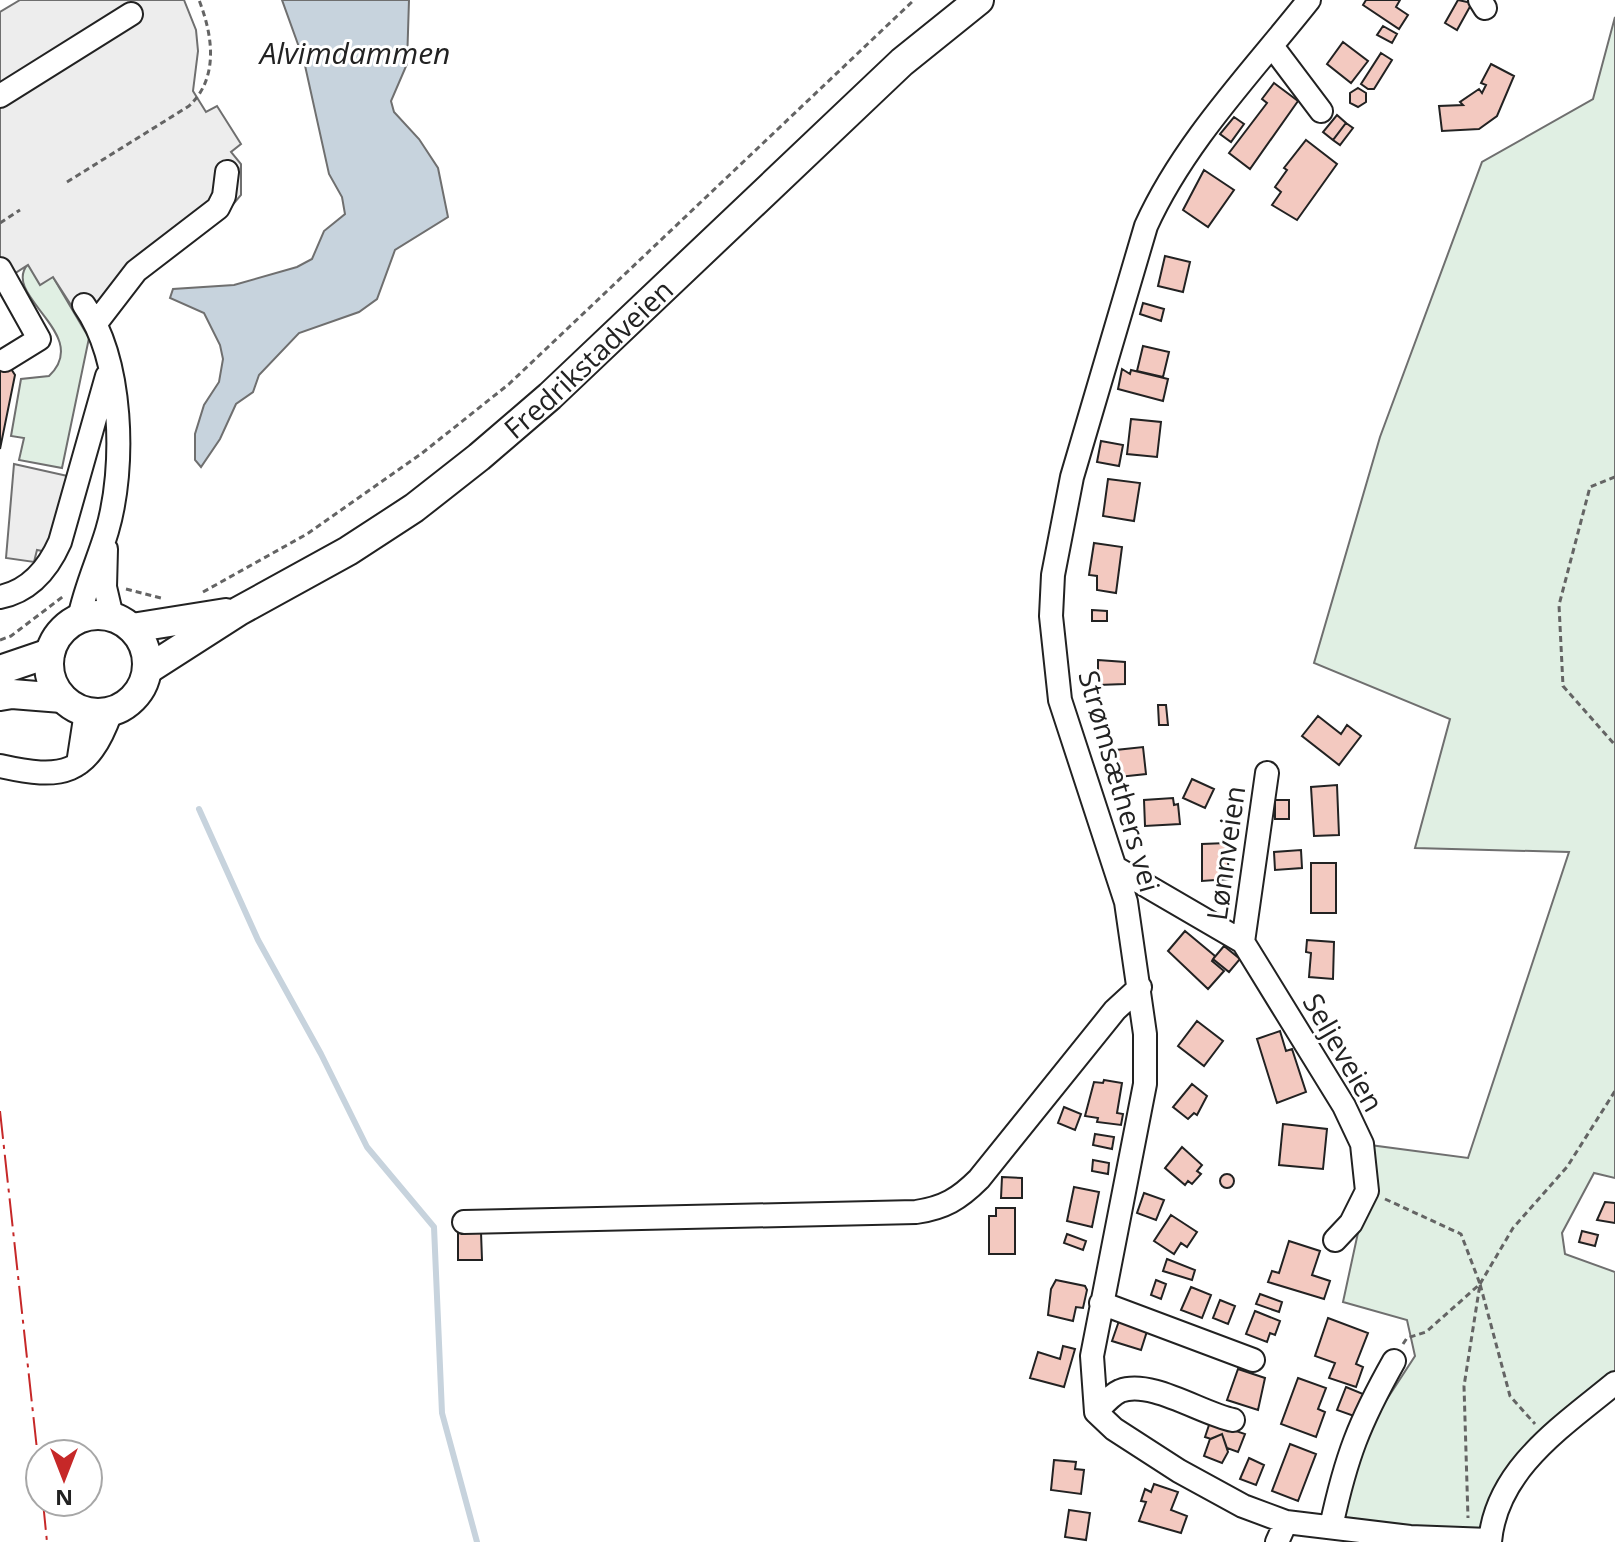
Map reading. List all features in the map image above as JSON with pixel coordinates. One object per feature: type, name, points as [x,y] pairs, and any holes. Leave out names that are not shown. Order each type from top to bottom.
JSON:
[{"type":"main road","name":"Fredrikstadveien","points":[[902,62],[954,0]]},
{"type":"main road","name":"Fredrikstadveien","points":[[147,670],[239,611],[348,551],[414,508],[479,457],[550,396],[902,62],[979,0]]},
{"type":"main road","name":"Fredrikstadveien","points":[[122,622],[239,611]]},
{"type":"main road","points":[[0,696],[86,707],[136,696],[147,670],[147,654],[122,622],[95,615],[79,619],[66,627],[50,653],[49,669],[86,707]]},
{"type":"main road","points":[[0,670],[50,653]]},
{"type":"street","name":"Strømsæthers vei","points":[[1096,1412],[1092,1356],[1145,1084],[1145,1034],[1140,987],[1116,868],[1060,700],[1051,616],[1060,529],[1146,226],[1172,174],[1309,0]]},
{"type":"street","points":[[0,96],[131,14]]},
{"type":"street","points":[[1272,46],[1321,111]]},
{"type":"street","points":[[79,619],[95,587],[116,475],[110,364],[90,314],[136,271],[218,208],[224,196],[227,172]]},
{"type":"street","points":[[0,269],[39,339],[5,360]]},
{"type":"street","points":[[0,597],[32,583],[50,563],[81,470],[110,364]]},
{"type":"street","points":[[81,470],[116,475]]},
{"type":"street","points":[[95,587],[122,622]]},
{"type":"street","points":[[0,766],[52,773],[78,764],[86,707]]},
{"type":"street","name":"Lønnveien","points":[[1243,942],[1267,773]]},
{"type":"street","points":[[1116,868],[1243,942]]},
{"type":"street","name":"Seljeveien","points":[[1243,942],[1344,1106],[1362,1144],[1367,1191]]},
{"type":"street","points":[[464,1222],[916,1212],[957,1200],[979,1179],[1115,1010],[1140,987]]},
{"type":"street","points":[[1335,1240],[1351,1223],[1367,1191]]},
{"type":"street","points":[[1101,1303],[1253,1360]]},
{"type":"street","points":[[1331,1527],[1345,1461],[1359,1424],[1394,1361]]},
{"type":"street","points":[[1233,1420],[1184,1401],[1131,1388],[1117,1392],[1096,1412],[1114,1429],[1179,1471],[1243,1506],[1282,1532],[1331,1527],[1410,1537],[1482,1541],[1512,1477],[1558,1430],[1615,1383]]},
{"type":"path","points":[[67,182],[189,106],[202,94],[211,56],[199,0]]},
{"type":"path","points":[[203,592],[307,534],[421,454],[509,384],[914,0]]},
{"type":"path","points":[[0,223],[20,210]]},
{"type":"path","points":[[1615,477],[1590,487],[1559,605],[1563,686],[1615,745]]},
{"type":"path","points":[[0,640],[11,636],[60,597],[95,587],[121,587],[149,598],[174,599]]},
{"type":"path","points":[[1394,1361],[1407,1338],[1426,1332],[1480,1284],[1513,1228],[1567,1167],[1615,1091]]},
{"type":"path","points":[[1367,1191],[1461,1234],[1480,1284],[1510,1396],[1533,1423],[1558,1430]]},
{"type":"path","points":[[1480,1284],[1464,1386],[1482,1541]]},
{"type":"green space","points":[[1615,17],[1615,1178],[1594,1173],[1562,1233],[1565,1254],[1615,1272],[1615,1385],[1534,1451],[1489,1540],[1331,1527],[1359,1442],[1415,1356],[1407,1320],[1343,1302],[1367,1191],[1362,1144],[1468,1158],[1569,852],[1415,848],[1450,719],[1314,663],[1380,437],[1482,162],[1593,99]]},
{"type":"green space","points":[[28,264],[53,277],[89,338],[62,468],[19,460],[24,438],[11,436],[21,379],[49,376],[60,360],[60,345],[54,331],[26,289],[23,276]]},
{"type":"shaded area","points":[[20,0],[184,0],[196,30],[198,51],[193,91],[206,112],[217,106],[241,144],[231,152],[241,164],[241,195],[225,214],[80,319],[53,277],[40,285],[28,265],[0,283],[0,12]]},
{"type":"shaded area","points":[[14,464],[72,477],[52,553],[37,550],[34,562],[6,558]]},
{"type":"water","name":"Alvimdammen","points":[[282,0],[409,0],[407,64],[391,101],[394,112],[419,139],[438,168],[448,217],[395,250],[377,299],[359,312],[299,333],[259,375],[253,392],[236,404],[220,439],[201,467],[195,460],[195,434],[204,405],[219,382],[223,359],[220,345],[204,313],[170,298],[173,289],[234,285],[297,267],[312,259],[324,231],[345,214],[342,197],[329,174],[304,61]]},
{"type":"building","points":[[1366,0],[1400,0],[1396,7],[1408,15],[1399,29],[1363,5]]},
{"type":"building","points":[[1458,0],[1472,3],[1457,30],[1445,23]]},
{"type":"building","points":[[1383,26],[1397,34],[1392,43],[1377,35]]},
{"type":"building","points":[[1343,42],[1368,61],[1351,83],[1327,64]]},
{"type":"building","points":[[1381,53],[1392,60],[1374,89],[1368,89],[1361,84]]},
{"type":"building","points":[[1491,64],[1514,76],[1497,116],[1479,129],[1442,131],[1439,106],[1463,105],[1460,102],[1479,89],[1482,93],[1486,85],[1481,83]]},
{"type":"building","points":[[1274,83],[1298,101],[1250,169],[1229,153],[1267,103],[1262,99]]},
{"type":"building","points":[[1358,88],[1366,93],[1366,102],[1358,107],[1350,103],[1350,93]]},
{"type":"building","points":[[1337,115],[1346,123],[1333,140],[1323,132]]},
{"type":"building","points":[[1234,117],[1244,124],[1231,142],[1220,134]]},
{"type":"building","points":[[1346,123],[1353,128],[1340,145],[1333,140]]},
{"type":"building","points":[[1306,140],[1337,164],[1297,220],[1272,205],[1281,192],[1275,187],[1287,170],[1284,168]]},
{"type":"building","points":[[1204,170],[1234,190],[1208,227],[1183,210]]},
{"type":"building","points":[[1165,256],[1190,262],[1183,292],[1158,286]]},
{"type":"building","points":[[1143,303],[1164,309],[1161,321],[1140,314]]},
{"type":"building","points":[[1143,346],[1169,352],[1163,377],[1137,371]]},
{"type":"building","points":[[0,352],[15,375],[0,449]]},
{"type":"building","points":[[1122,369],[1130,374],[1131,370],[1168,379],[1163,401],[1118,389]]},
{"type":"building","points":[[1131,419],[1161,422],[1157,457],[1127,454]]},
{"type":"building","points":[[1101,441],[1123,445],[1119,466],[1097,462]]},
{"type":"building","points":[[1108,479],[1140,483],[1134,521],[1103,516]]},
{"type":"building","points":[[1094,543],[1122,547],[1116,593],[1097,590],[1097,576],[1089,575]]},
{"type":"building","points":[[1092,610],[1107,611],[1107,621],[1092,621]]},
{"type":"building","points":[[1098,660],[1125,662],[1125,684],[1098,685]]},
{"type":"building","points":[[1158,705],[1166,705],[1168,725],[1159,725]]},
{"type":"building","points":[[1318,716],[1341,734],[1347,725],[1361,736],[1339,765],[1302,736]]},
{"type":"building","points":[[1143,747],[1146,774],[1119,777],[1116,750]]},
{"type":"building","points":[[1192,779],[1214,789],[1205,808],[1183,798]]},
{"type":"building","points":[[1337,785],[1339,835],[1314,836],[1311,787]]},
{"type":"building","points":[[1173,798],[1174,805],[1178,804],[1180,824],[1145,826],[1144,800]]},
{"type":"building","points":[[1275,800],[1289,800],[1289,819],[1275,819]]},
{"type":"building","points":[[1227,843],[1229,879],[1202,881],[1202,844]]},
{"type":"building","points":[[1301,850],[1302,868],[1275,870],[1274,852]]},
{"type":"building","points":[[1311,863],[1336,863],[1336,913],[1311,913]]},
{"type":"building","points":[[1185,931],[1215,956],[1212,961],[1224,971],[1208,989],[1168,951]]},
{"type":"building","points":[[1307,940],[1334,942],[1333,979],[1309,977],[1311,953],[1306,952]]},
{"type":"building","points":[[1224,946],[1240,959],[1229,972],[1213,959]]},
{"type":"building","points":[[1197,1021],[1223,1041],[1204,1066],[1178,1046]]},
{"type":"building","points":[[1280,1031],[1286,1051],[1292,1049],[1306,1092],[1277,1103],[1257,1039]]},
{"type":"building","points":[[1104,1080],[1122,1083],[1117,1113],[1123,1114],[1121,1125],[1097,1122],[1098,1118],[1085,1116],[1094,1082],[1103,1083]]},
{"type":"building","points":[[1192,1084],[1207,1096],[1197,1115],[1194,1113],[1188,1119],[1173,1107]]},
{"type":"building","points":[[1064,1107],[1081,1114],[1075,1130],[1058,1123]]},
{"type":"building","points":[[1283,1124],[1327,1129],[1323,1169],[1279,1165]]},
{"type":"building","points":[[1095,1134],[1114,1137],[1112,1149],[1093,1145]]},
{"type":"building","points":[[1182,1147],[1202,1165],[1197,1171],[1201,1174],[1192,1184],[1188,1181],[1185,1185],[1165,1168]]},
{"type":"building","points":[[1093,1160],[1109,1163],[1108,1174],[1092,1171]]},
{"type":"building","points":[[1227,1174],[1234,1181],[1227,1188],[1220,1181]]},
{"type":"building","points":[[1002,1177],[1022,1178],[1022,1198],[1001,1198]]},
{"type":"building","points":[[1074,1187],[1099,1192],[1092,1227],[1067,1221]]},
{"type":"building","points":[[1144,1193],[1164,1200],[1156,1220],[1137,1213]]},
{"type":"building","points":[[1605,1202],[1615,1203],[1615,1223],[1597,1220]]},
{"type":"building","points":[[996,1208],[1015,1208],[1015,1254],[989,1254],[989,1216],[996,1216]]},
{"type":"building","points":[[1171,1215],[1197,1232],[1187,1247],[1181,1243],[1174,1254],[1154,1241]]},
{"type":"building","points":[[1582,1231],[1598,1235],[1595,1246],[1579,1242]]},
{"type":"building","points":[[481,1232],[482,1260],[458,1260],[458,1233]]},
{"type":"building","points":[[1067,1234],[1086,1241],[1083,1250],[1064,1243]]},
{"type":"building","points":[[1289,1241],[1320,1251],[1312,1275],[1330,1281],[1324,1299],[1268,1282],[1272,1271],[1279,1273]]},
{"type":"building","points":[[1167,1259],[1195,1270],[1192,1280],[1163,1271]]},
{"type":"building","points":[[1056,1280],[1085,1286],[1087,1290],[1083,1308],[1076,1307],[1073,1321],[1048,1315],[1051,1289]]},
{"type":"building","points":[[1156,1280],[1166,1284],[1161,1299],[1151,1295]]},
{"type":"building","points":[[1191,1287],[1211,1295],[1202,1318],[1181,1310]]},
{"type":"building","points":[[1260,1294],[1282,1302],[1279,1312],[1256,1304]]},
{"type":"building","points":[[1220,1300],[1235,1306],[1228,1324],[1213,1318]]},
{"type":"building","points":[[1255,1311],[1280,1321],[1275,1335],[1270,1333],[1267,1342],[1246,1334]]},
{"type":"building","points":[[1120,1318],[1148,1328],[1141,1350],[1112,1341]]},
{"type":"building","points":[[1328,1318],[1368,1333],[1356,1364],[1363,1367],[1356,1387],[1329,1378],[1335,1363],[1315,1356]]},
{"type":"building","points":[[1063,1346],[1075,1349],[1064,1387],[1030,1378],[1038,1352],[1060,1359]]},
{"type":"building","points":[[1238,1369],[1265,1378],[1258,1410],[1227,1400]]},
{"type":"building","points":[[1298,1378],[1326,1388],[1318,1409],[1325,1412],[1316,1437],[1281,1424]]},
{"type":"building","points":[[1346,1387],[1363,1394],[1354,1416],[1337,1410]]},
{"type":"building","points":[[1210,1422],[1245,1434],[1238,1452],[1227,1448],[1222,1434],[1211,1439],[1205,1437]]},
{"type":"building","points":[[1222,1434],[1228,1452],[1222,1463],[1204,1456],[1210,1439]]},
{"type":"building","points":[[1290,1444],[1316,1454],[1298,1501],[1272,1491]]},
{"type":"building","points":[[1249,1458],[1264,1465],[1256,1485],[1240,1479]]},
{"type":"building","points":[[1054,1460],[1076,1462],[1075,1469],[1084,1470],[1081,1494],[1051,1490]]},
{"type":"building","points":[[1154,1484],[1178,1492],[1171,1510],[1187,1516],[1181,1533],[1139,1521],[1146,1502],[1141,1501],[1145,1489],[1151,1492]]},
{"type":"building","points":[[1069,1510],[1090,1513],[1086,1540],[1065,1537]]},
{"type":"waterway","points":[[199,809],[258,940],[321,1054],[367,1147],[434,1227],[442,1413],[477,1542]]},
{"type":"power","points":[[0,1111],[36,1438]]},
{"type":"power","points":[[45,1518],[47,1542]]}]
